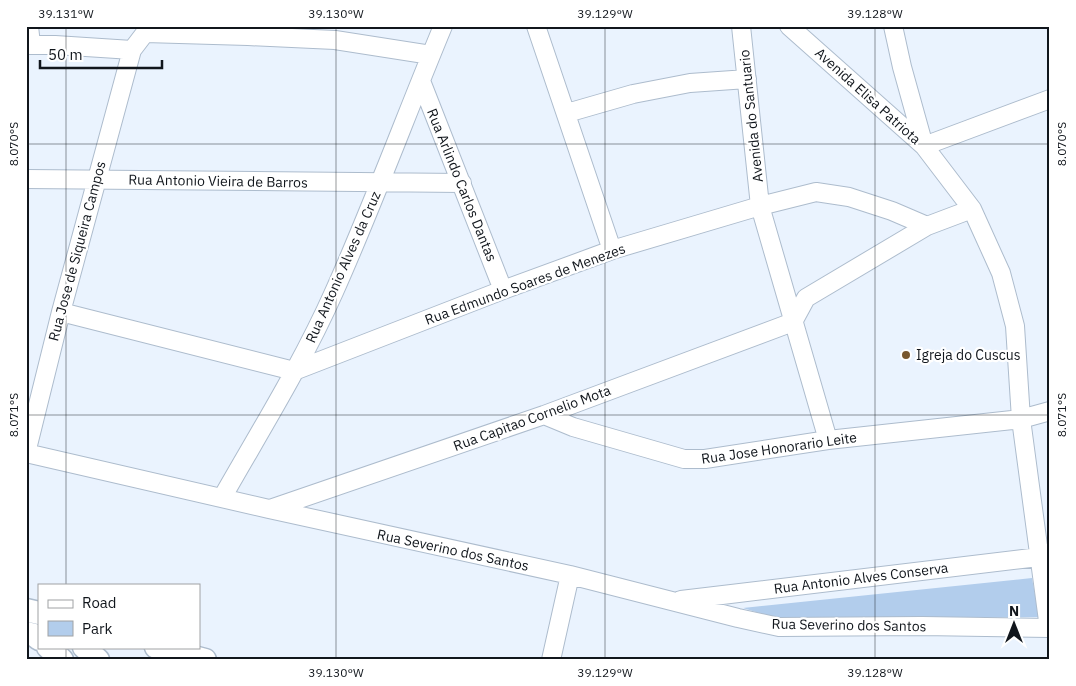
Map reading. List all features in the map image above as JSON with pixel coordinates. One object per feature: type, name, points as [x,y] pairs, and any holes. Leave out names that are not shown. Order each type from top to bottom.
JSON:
[{"type":"main road","points":[[26,633],[38,638]]},
{"type":"main road","points":[[49,648],[62,660]]},
{"type":"main road","points":[[85,648],[98,660]]},
{"type":"main road","points":[[160,648],[205,660]]},
{"type":"street","points":[[29,26],[28,45],[132,50],[146,29],[335,40],[431,55]]},
{"type":"street","name":"Rua Antonio Alves da Cruz","points":[[222,498],[294,371],[334,293],[443,26]]},
{"type":"street","points":[[536,26],[612,250]]},
{"type":"street","name":"Avenida do Santuario","points":[[741,26],[760,206],[828,440]]},
{"type":"street","name":"Avenida Elisa Patriota","points":[[789,26],[924,146]]},
{"type":"street","points":[[893,26],[902,67],[924,146],[1050,100]]},
{"type":"street","name":"Rua Jose de Siqueira Campos","points":[[26,453],[61,312],[132,50]]},
{"type":"street","points":[[567,113],[633,94],[680,85],[747,79]]},
{"type":"street","name":"Rua Arlindo Carlos Dantas","points":[[421,81],[503,290]]},
{"type":"street","name":"Rua Severino dos Santos","points":[[26,453],[570,575],[779,627],[922,626],[1049,632],[1045,555],[1021,419],[1015,326],[1001,273],[972,208],[924,146]]},
{"type":"street","name":"Rua Antonio Vieira de Barros","points":[[26,179],[462,183]]},
{"type":"street","name":"Rua Edmundo Soares de Menezes","points":[[294,371],[612,250],[760,206],[816,192],[849,197],[892,211],[927,226]]},
{"type":"street","points":[[793,322],[806,298],[927,226],[972,208]]},
{"type":"street","points":[[61,312],[294,371]]},
{"type":"street","name":"Rua Capitao Cornelio Mota","points":[[269,509],[544,414],[793,322]]},
{"type":"street","name":"Rua Jose Honorario Leite","points":[[544,414],[572,427],[684,459],[705,459],[828,440],[1021,419],[1050,411]]},
{"type":"street","name":"Rua Antonio Alves Conserva","points":[[671,601],[1045,555]]},
{"type":"street","points":[[551,660],[570,575]]},
{"type":"green space","points":[[1032,578],[1039,617],[778,619],[743,608]]},
{"type":"place","name":"Igreja do Cuscus","points":[[906,355]]}]
